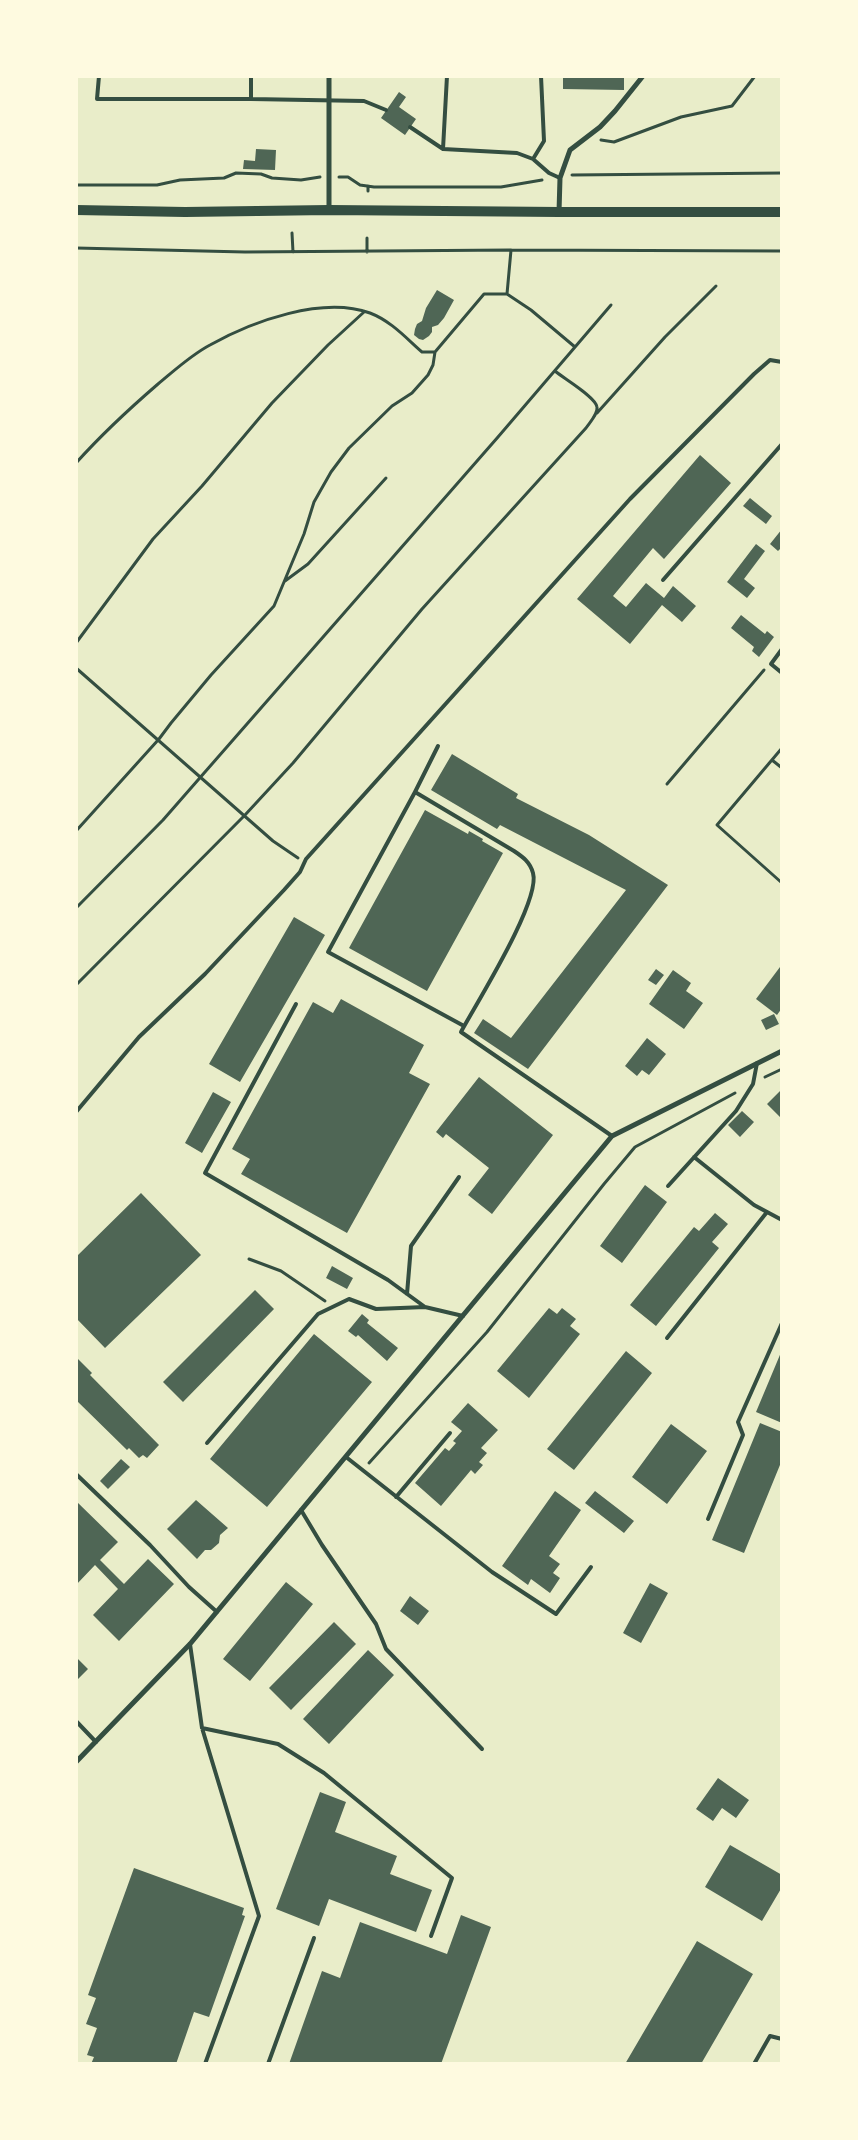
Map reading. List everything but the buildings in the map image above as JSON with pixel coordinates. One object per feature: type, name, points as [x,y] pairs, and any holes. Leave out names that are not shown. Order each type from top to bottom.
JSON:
[{"type":"main road","points":[[76,210],[186,212],[328,210],[782,212]]},
{"type":"street","points":[[328,210],[329,76]]},
{"type":"street","points":[[559,212],[560,178],[570,150],[600,127],[643,76]]},
{"type":"street","points":[[76,1762],[190,1644],[612,1136],[782,1051]]},
{"type":"lane","points":[[99,76],[97,99],[306,101],[329,99],[364,101],[386,110]]},
{"type":"lane","points":[[251,76],[251,99]]},
{"type":"lane","points":[[443,149],[447,76]]},
{"type":"lane","points":[[533,159],[544,141],[541,76]]},
{"type":"lane","points":[[410,127],[443,149],[498,150],[517,153],[533,159],[549,173],[560,178]]},
{"type":"lane","points":[[76,1112],[139,1037],[205,974],[284,890],[300,872],[306,859],[630,498],[754,374],[770,360],[782,362]]},
{"type":"lane","points":[[663,580],[782,444]]},
{"type":"lane","points":[[782,649],[771,664],[782,673]]},
{"type":"lane","points":[[438,746],[328,952],[464,1026]]},
{"type":"lane","points":[[415,792],[514,851],[526,860],[534,875],[531,896],[506,950],[461,1032],[612,1136]]},
{"type":"lane","points":[[296,1004],[206,1173],[388,1280],[425,1307]]},
{"type":"lane","points":[[668,1186],[736,1111],[753,1084],[757,1064]]},
{"type":"lane","points":[[694,1157],[754,1204],[782,1220]]},
{"type":"lane","points":[[407,1294],[411,1246],[458,1177]]},
{"type":"lane","points":[[667,1338],[768,1212]]},
{"type":"lane","points":[[207,1443],[318,1314],[349,1298],[376,1310],[425,1307],[462,1316]]},
{"type":"lane","points":[[708,1519],[743,1435],[738,1422],[782,1323]]},
{"type":"lane","points":[[396,1497],[450,1433]]},
{"type":"lane","points":[[346,1457],[492,1572],[556,1614],[591,1568]]},
{"type":"lane","points":[[76,1474],[150,1545],[189,1587],[217,1612]]},
{"type":"lane","points":[[301,1510],[322,1545],[376,1624],[386,1649],[482,1749]]},
{"type":"lane","points":[[190,1644],[202,1728],[259,1916],[205,2064]]},
{"type":"lane","points":[[76,1721],[96,1742]]},
{"type":"lane","points":[[202,1728],[278,1744],[324,1773],[452,1878],[432,1936]]},
{"type":"lane","points":[[268,2064],[314,1938]]},
{"type":"lane","points":[[754,2064],[770,2036],[782,2039]]},
{"type":"path","points":[[585,137],[614,142],[681,117],[732,106],[755,76]]},
{"type":"path","points":[[76,185],[157,185],[180,180],[224,178],[236,173],[261,174],[272,178],[292,179],[348,177],[360,185],[368,186],[501,187],[576,174],[782,173]]},
{"type":"path","points":[[292,179],[292,184]]},
{"type":"path","points":[[368,186],[368,191]]},
{"type":"path","points":[[292,233],[293,252]]},
{"type":"path","points":[[367,238],[367,252]]},
{"type":"path","points":[[76,248],[293,252],[511,250],[782,251]]},
{"type":"path","points":[[507,294],[511,250]]},
{"type":"path","points":[[76,985],[245,815],[318,735],[422,610],[586,428],[596,414],[665,337],[716,286]]},
{"type":"path","points":[[76,831],[159,739],[211,676],[274,606],[304,534],[314,502],[331,472],[355,441],[392,406],[412,393],[433,365],[434,352],[484,294],[507,294],[531,310],[575,347]]},
{"type":"path","points":[[76,908],[163,820],[611,305]]},
{"type":"path","points":[[76,463],[128,408],[182,364],[210,345],[270,318],[324,307],[364,312],[383,319],[422,352],[434,352]]},
{"type":"path","points":[[76,643],[152,539],[202,486],[272,403],[328,345],[364,312]]},
{"type":"path","points":[[554,371],[593,400],[597,407],[596,414]]},
{"type":"path","points":[[284,582],[308,564],[386,478]]},
{"type":"path","points":[[667,784],[771,664]]},
{"type":"path","points":[[76,668],[273,841],[294,857],[306,859]]},
{"type":"path","points":[[782,748],[717,825],[782,882]]},
{"type":"path","points":[[772,760],[782,768]]},
{"type":"path","points":[[362,1470],[487,1332],[604,1184],[636,1147],[782,1069]]},
{"type":"path","points":[[249,1259],[280,1271],[317,1297],[334,1306]]}]
